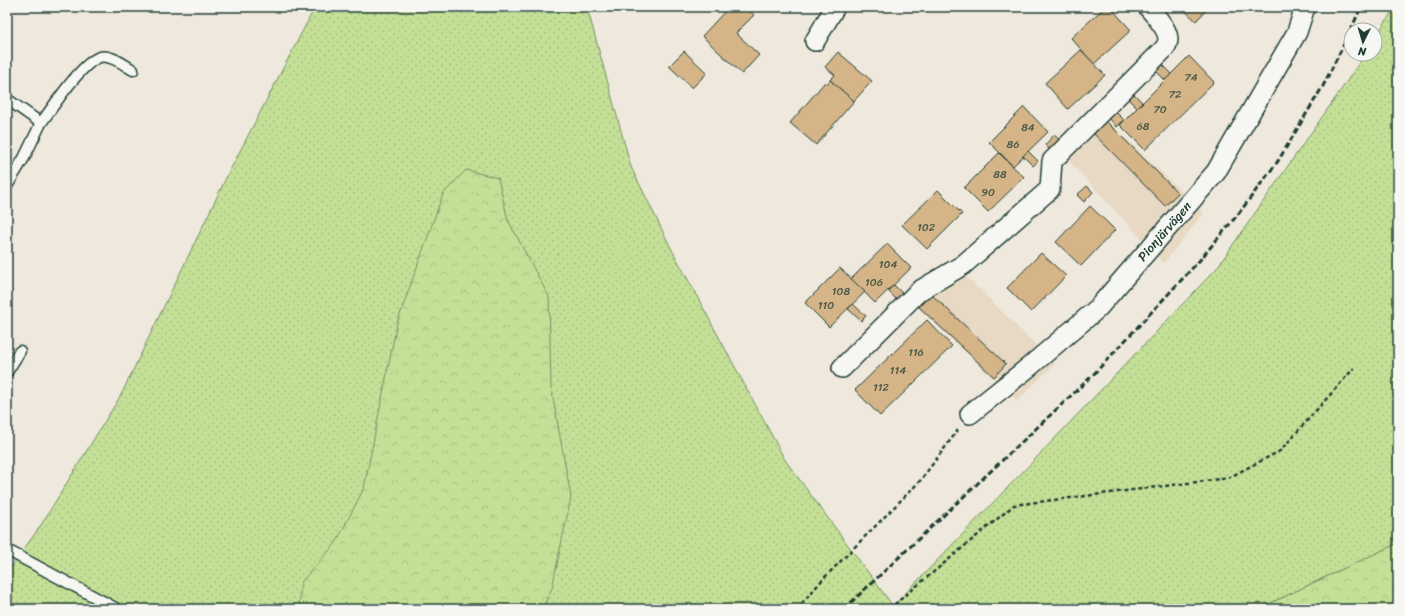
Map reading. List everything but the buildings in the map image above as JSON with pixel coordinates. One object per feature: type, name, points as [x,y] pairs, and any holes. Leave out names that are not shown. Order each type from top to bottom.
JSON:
[{"type":"street","points":[[815,41],[835,7]]},
{"type":"street","points":[[842,368],[919,291],[964,265],[1050,188],[1052,161],[1161,52],[1168,43],[1168,35],[1148,7]]},
{"type":"street","name":"Pionjärvägen","points":[[970,414],[1029,367],[1097,308],[1216,172],[1297,32],[1305,7]]},
{"type":"lane","points":[[7,186],[24,158],[41,123],[88,63],[101,56],[117,60],[134,70]]},
{"type":"lane","points":[[7,98],[41,123]]},
{"type":"lane","points":[[7,372],[20,351]]},
{"type":"lane","points":[[7,550],[117,609]]},
{"type":"path","points":[[889,609],[1014,505],[1228,478],[1280,451],[1354,368]]},
{"type":"path","points":[[797,609],[823,579],[920,481],[970,414]]},
{"type":"shaded area","points":[[1105,118],[1204,213],[1164,263],[1066,158]]},
{"type":"shaded area","points":[[965,275],[1055,364],[1017,401],[916,306],[934,289]]},
{"type":"green space","points":[[318,7],[587,7],[631,167],[671,248],[785,460],[893,606],[1216,269],[1360,62],[1383,62],[1383,26],[1395,7],[1398,7],[1398,543],[1258,609],[7,609],[7,573],[41,525],[121,395],[229,172],[313,11]]},
{"type":"green space","points":[[466,170],[498,178],[508,220],[549,297],[551,387],[571,497],[552,588],[542,609],[299,609],[301,582],[336,543],[364,488],[397,323],[443,194]]},
{"type":"green space","points":[[1398,543],[1398,609],[1258,609]]},
{"type":"railway","points":[[844,609],[1093,375],[1199,261],[1239,213],[1278,161],[1323,86],[1361,7]]}]
